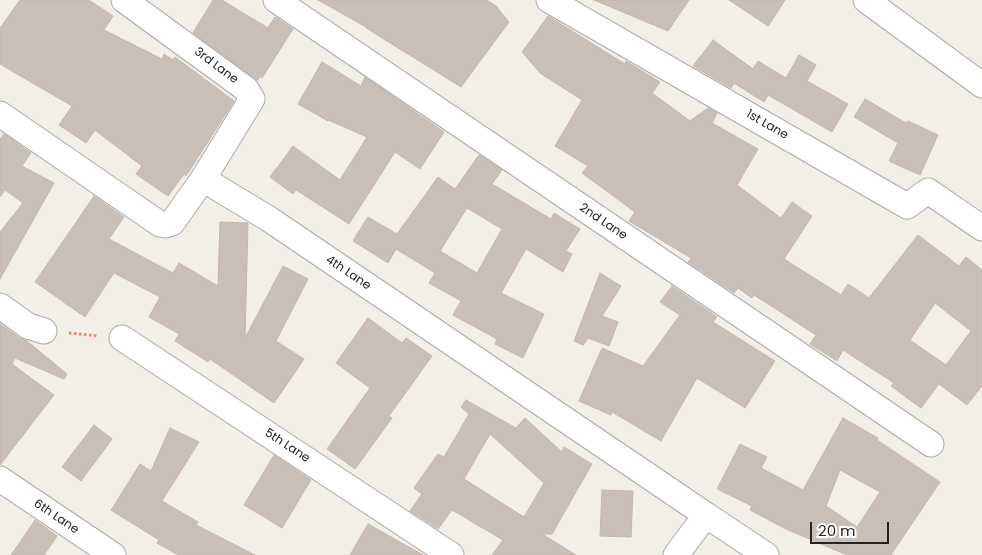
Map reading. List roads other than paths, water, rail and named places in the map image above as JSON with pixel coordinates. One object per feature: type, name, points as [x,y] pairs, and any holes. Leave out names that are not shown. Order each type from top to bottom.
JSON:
[{"type":"street","name":"3rd Lane","points":[[124,0],[246,89],[252,100],[203,179]]},
{"type":"street","name":"2nd Lane","points":[[276,0],[931,444]]},
{"type":"street","name":"1st Lane","points":[[549,0],[906,206],[928,191],[982,228]]},
{"type":"street","points":[[866,0],[982,85]]},
{"type":"street","points":[[0,114],[160,224],[172,223],[203,179]]},
{"type":"street","name":"4th Lane","points":[[203,179],[269,219],[766,555]]},
{"type":"street","points":[[0,306],[28,326],[44,331]]},
{"type":"street","name":"5th Lane","points":[[122,338],[451,555]]},
{"type":"street","name":"6th Lane","points":[[0,479],[113,555]]},
{"type":"street","points":[[676,555],[706,515]]}]
